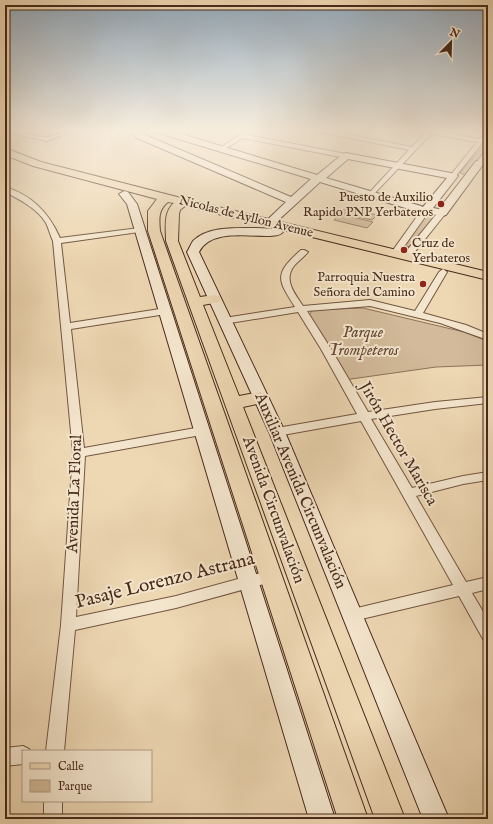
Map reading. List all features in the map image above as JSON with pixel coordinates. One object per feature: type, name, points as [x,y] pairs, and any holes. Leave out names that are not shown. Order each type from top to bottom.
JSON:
[{"type":"main road","name":"Nicolas de Ayllon Avenue","points":[[29,168],[48,175],[124,194],[401,255],[488,276]]},
{"type":"main road","name":"Nicolas de Ayllon Avenue","points":[[54,168],[170,203]]},
{"type":"main road","name":"Avenida Circunvalación","points":[[353,819],[154,231],[153,212],[170,203],[172,241],[204,300],[232,403],[390,819]]},
{"type":"main road","name":"Nicolas de Ayllon Avenue","points":[[275,227],[488,284]]},
{"type":"main road","points":[[232,403],[260,398]]},
{"type":"street","points":[[216,168],[292,201]]},
{"type":"street","points":[[287,168],[426,210],[442,213]]},
{"type":"street","points":[[275,227],[292,201],[323,179],[334,168]]},
{"type":"street","points":[[371,194],[396,168]]},
{"type":"street","points":[[411,168],[453,176]]},
{"type":"street","points":[[401,255],[426,210],[459,168]]},
{"type":"street","points":[[401,255],[442,213],[478,168]]},
{"type":"street","points":[[275,227],[325,185],[323,179]]},
{"type":"street","name":"Avenida La Floral","points":[[5,190],[21,197],[43,214],[50,224],[57,241],[79,453],[68,625],[52,750]]},
{"type":"street","points":[[124,194],[132,204],[139,230],[166,311],[201,431],[322,819]]},
{"type":"street","name":"Auxiliar Avenida Circunvalación","points":[[275,227],[227,232],[210,236],[194,247],[204,300],[224,321],[277,432],[353,615],[430,818]]},
{"type":"street","points":[[57,241],[139,230]]},
{"type":"street","name":"Jirón Hector Marisca","points":[[304,252],[287,269],[285,277],[286,286],[302,309],[488,634]]},
{"type":"street","points":[[418,314],[443,272]]},
{"type":"street","points":[[224,321],[302,309],[362,303],[418,314],[463,327],[488,337]]},
{"type":"street","points":[[65,327],[166,311]]},
{"type":"street","points":[[277,432],[363,416],[446,404],[488,400]]},
{"type":"street","points":[[79,453],[201,431]]},
{"type":"street","points":[[408,494],[463,480],[488,476]]},
{"type":"street","name":"Pasaje Lorenzo Astrana","points":[[68,625],[176,602],[271,576]]},
{"type":"street","points":[[353,615],[488,583]]},
{"type":"street","points":[[5,757],[22,755]]},
{"type":"street","points":[[53,802],[53,819]]},
{"type":"green space","points":[[464,168],[470,168],[465,175],[460,173]]},
{"type":"green space","points":[[346,208],[377,215],[372,220],[340,213]]},
{"type":"green space","points":[[340,214],[373,222],[367,228],[334,220]]},
{"type":"green space","points":[[426,216],[433,218],[410,247],[403,246]]},
{"type":"green space","name":"Parque Trompeteros","points":[[363,308],[464,332],[487,341],[488,365],[436,367],[344,380],[308,316],[313,310]]},
{"type":"place","name":"Puesto de Auxilio Rapido PNP Yerbateros","points":[[441,204]]},
{"type":"place","name":"Cruz de Yerbateros","points":[[404,250]]},
{"type":"place","name":"Parroquia Nuestra Señora del Camino","points":[[423,284]]}]
